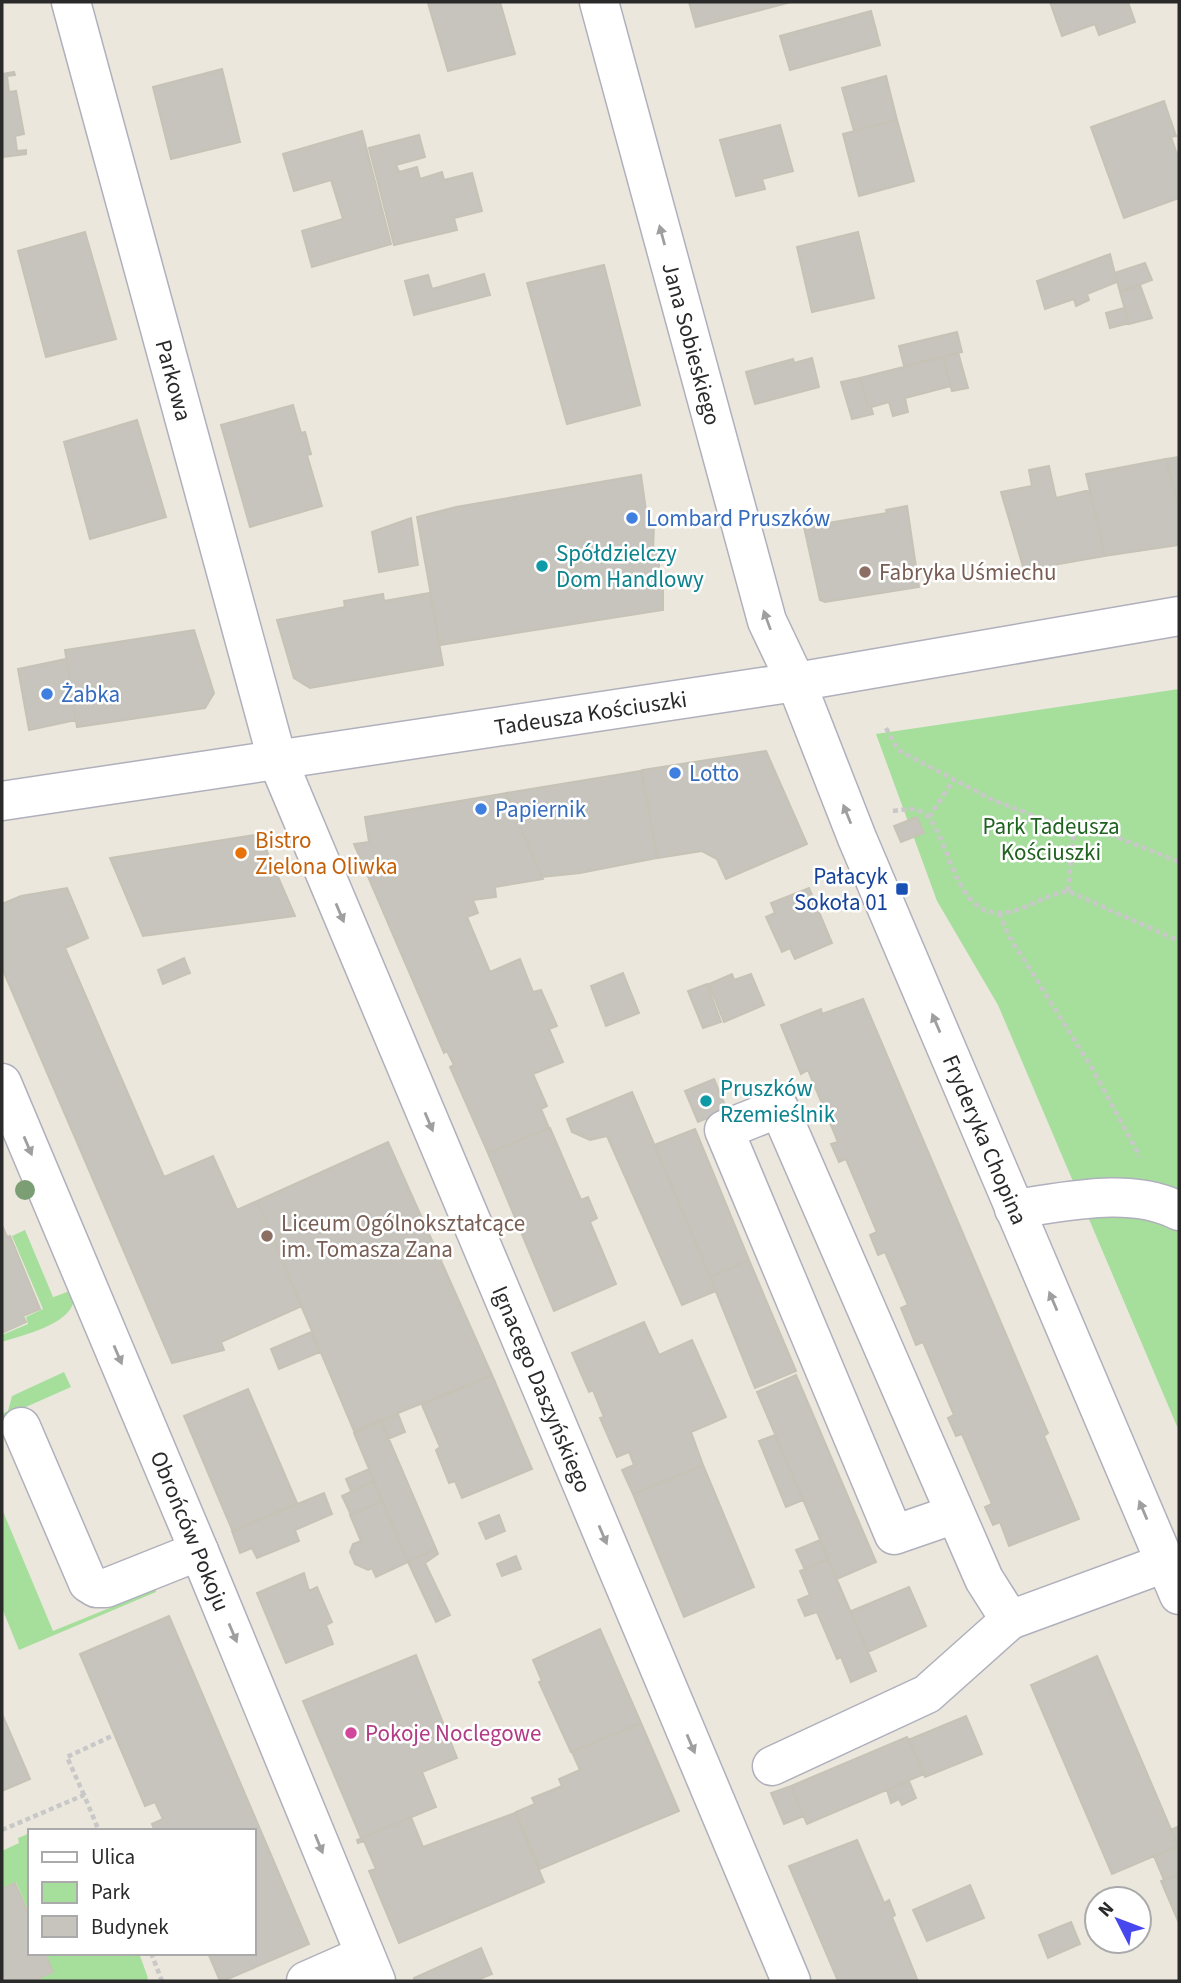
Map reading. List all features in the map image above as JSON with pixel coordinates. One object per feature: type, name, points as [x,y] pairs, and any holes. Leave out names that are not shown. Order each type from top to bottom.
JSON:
[{"type":"street","name":"Parkowa","points":[[71,2],[277,759]]},
{"type":"street","name":"Jana Sobieskiego","points":[[598,2],[766,621],[796,682]]},
{"type":"street","name":"Tadeusza Kościuszki","points":[[2,801],[796,682],[1179,617]]},
{"type":"street","name":"Fryderyka Chopina","points":[[796,682],[857,838],[1172,1579]]},
{"type":"street","name":"Ignacego Daszyńskiego","points":[[277,759],[791,1981]]},
{"type":"street","name":"Obrońców Pokoju","points":[[2,1083],[199,1551],[370,1968]]},
{"type":"street","points":[[955,1514],[894,1535],[724,1130],[779,1108],[984,1579],[1010,1620]]},
{"type":"street","points":[[1014,1209],[1102,1199],[1168,1207]]},
{"type":"street","points":[[21,1427],[89,1583],[96,1588],[106,1588],[199,1551]]},
{"type":"street","points":[[772,1766],[927,1694],[1010,1620],[1172,1579]]},
{"type":"street","points":[[306,1981],[370,1968]]},
{"type":"path","points":[[886,728],[898,750],[953,781],[1031,816],[1109,834],[1179,862]]},
{"type":"path","points":[[929,817],[953,781]]},
{"type":"path","points":[[885,813],[914,809],[929,817],[959,884],[978,904],[999,913],[1068,891],[1179,941]]},
{"type":"path","points":[[1068,891],[1074,828]]},
{"type":"path","points":[[999,913],[1009,936],[1092,1068],[1168,1207]]},
{"type":"path","points":[[98,1829],[67,1757],[114,1735]]},
{"type":"path","points":[[2,1830],[84,1795]]},
{"type":"path","points":[[152,1955],[162,1981]]},
{"type":"green space","name":"Park Tadeusza Kościuszki","points":[[1179,689],[1179,1431],[998,1005],[937,901],[876,734]]},
{"type":"green space","points":[[25,1230],[53,1297],[46,1300],[72,1290],[74,1301],[70,1310],[50,1325],[2,1342],[2,1335],[28,1324],[26,1317],[43,1309],[12,1236]]},
{"type":"green space","points":[[64,1372],[71,1387],[19,1410],[22,1419],[2,1428],[2,1414],[8,1411],[12,1396]]},
{"type":"green space","points":[[2,1509],[53,1631],[156,1589],[156,1592],[19,1650],[2,1608]]},
{"type":"green space","points":[[28,1834],[28,1910],[16,1882],[2,1888],[2,1851],[19,1843],[18,1838]]},
{"type":"green space","points":[[47,1955],[140,1955],[148,1978],[146,1981],[34,1981],[53,1973]]},
{"type":"building","points":[[500,2],[515,54],[448,71],[428,3]]},
{"type":"building","points":[[689,2],[791,2],[696,27]]},
{"type":"building","points":[[1050,2],[1128,2],[1135,22],[1099,35],[1095,24],[1062,36]]},
{"type":"building","points":[[871,11],[880,45],[790,70],[780,36]]},
{"type":"building","points":[[222,69],[240,142],[171,159],[153,87]]},
{"type":"building","points":[[14,72],[15,75],[7,76],[9,92],[16,91],[24,134],[15,136],[17,151],[26,150],[26,154],[2,157],[2,74]]},
{"type":"building","points":[[886,76],[897,120],[854,131],[842,88]]},
{"type":"building","points":[[1164,101],[1176,136],[1171,137],[1179,160],[1179,198],[1124,218],[1091,127]]},
{"type":"building","points":[[897,120],[914,181],[859,196],[843,134]]},
{"type":"building","points":[[780,125],[793,171],[762,179],[765,189],[736,196],[720,140]]},
{"type":"building","points":[[362,131],[391,244],[312,267],[302,231],[343,219],[331,180],[294,191],[283,154]]},
{"type":"building","points":[[419,135],[425,157],[396,165],[399,172],[417,167],[420,179],[442,172],[444,180],[472,173],[482,211],[454,218],[457,230],[394,245],[369,148]]},
{"type":"building","points":[[85,232],[116,339],[46,357],[18,251]]},
{"type":"building","points":[[858,232],[874,298],[812,312],[797,247]]},
{"type":"building","points":[[1110,254],[1117,282],[1087,294],[1089,300],[1076,306],[1074,299],[1045,309],[1037,281]]},
{"type":"building","points":[[1145,263],[1152,280],[1120,292],[1115,273]]},
{"type":"building","points":[[604,265],[640,405],[567,424],[527,283]]},
{"type":"building","points":[[484,274],[490,295],[414,315],[405,281],[428,275],[432,289]]},
{"type":"building","points":[[1140,285],[1152,318],[1129,324],[1120,292]]},
{"type":"building","points":[[1124,308],[1129,323],[1110,328],[1106,313]]},
{"type":"building","points":[[957,332],[962,352],[904,366],[899,346]]},
{"type":"building","points":[[958,352],[968,388],[952,391],[943,357]]},
{"type":"building","points":[[943,357],[951,386],[905,398],[908,412],[893,416],[889,402],[868,408],[860,378]]},
{"type":"building","points":[[812,358],[819,387],[755,404],[746,372],[793,359],[794,363]]},
{"type":"building","points":[[860,378],[868,408],[871,407],[873,414],[852,419],[841,382]]},
{"type":"building","points":[[293,405],[301,433],[305,432],[311,454],[307,455],[322,506],[250,527],[221,425]]},
{"type":"building","points":[[137,420],[166,517],[90,539],[64,442]]},
{"type":"building","points":[[1179,457],[1179,508],[1166,459]]},
{"type":"building","points":[[1166,459],[1179,508],[1179,545],[1105,556],[1086,474]]},
{"type":"building","points":[[1049,466],[1056,498],[1090,490],[1105,556],[1024,570],[1001,492],[1032,486],[1029,470]]},
{"type":"building","name":"Spółdzielczy Dom Handlowy","points":[[641,475],[648,525],[654,525],[653,552],[659,551],[663,610],[440,645],[417,517],[456,507]]},
{"type":"building","points":[[907,506],[919,587],[825,602],[820,600],[804,527],[887,513],[886,510]]},
{"type":"building","points":[[411,518],[418,565],[379,572],[372,532]]},
{"type":"building","points":[[430,593],[443,665],[310,688],[294,678],[277,620],[345,607],[344,601],[383,594],[384,601]]},
{"type":"building","points":[[194,630],[214,693],[205,708],[77,727],[65,650]]},
{"type":"building","name":"Żabka","points":[[66,659],[76,720],[29,730],[18,669]]},
{"type":"building","points":[[766,751],[807,844],[726,879],[717,859],[702,851],[657,858],[642,770]]},
{"type":"building","points":[[641,771],[657,858],[580,873],[542,877],[506,793]]},
{"type":"building","points":[[506,793],[543,879],[495,887],[496,897],[473,900],[478,913],[467,917],[490,972],[520,959],[533,992],[541,990],[557,1026],[549,1029],[563,1062],[533,1074],[547,1106],[541,1109],[549,1128],[488,1153],[450,1067],[454,1065],[447,1051],[444,1053],[354,844],[369,842],[365,817]]},
{"type":"building","points":[[917,817],[924,833],[901,842],[894,826]]},
{"type":"building","points":[[254,835],[262,840],[295,916],[143,936],[110,858]]},
{"type":"building","points":[[67,888],[88,938],[65,948],[164,1177],[213,1156],[237,1210],[257,1201],[302,1306],[221,1342],[224,1350],[172,1363],[2,968],[2,904],[21,896]]},
{"type":"building","points":[[809,888],[832,943],[795,959],[790,948],[782,952],[766,917],[775,913],[771,903]]},
{"type":"building","points":[[184,958],[190,973],[163,984],[158,970]]},
{"type":"building","points":[[623,973],[639,1013],[606,1026],[591,986]]},
{"type":"building","points":[[732,974],[734,980],[751,974],[764,1005],[724,1022],[709,984]]},
{"type":"building","points":[[707,984],[721,1022],[703,1028],[688,991]]},
{"type":"building","points":[[863,999],[1048,1433],[1044,1436],[1079,1519],[1009,1546],[1000,1522],[993,1525],[985,1507],[992,1504],[962,1434],[956,1436],[948,1418],[954,1415],[923,1342],[916,1345],[901,1308],[908,1305],[885,1252],[878,1255],[870,1235],[877,1232],[846,1159],[839,1162],[831,1144],[838,1142],[808,1070],[801,1074],[781,1025],[821,1009],[822,1014]]},
{"type":"building","name":"Pruszków Rzemieślnik","points":[[714,1079],[727,1110],[698,1122],[685,1091]]},
{"type":"building","points":[[632,1092],[716,1291],[682,1305],[607,1136],[590,1140],[572,1132],[567,1119]]},
{"type":"building","points":[[550,1128],[581,1200],[588,1197],[597,1218],[590,1222],[616,1284],[554,1311],[488,1153]]},
{"type":"building","points":[[695,1129],[749,1260],[710,1277],[654,1145]]},
{"type":"building","points":[[388,1142],[492,1375],[354,1431],[257,1201]]},
{"type":"building","points":[[2,1225],[7,1237],[10,1236],[40,1309],[23,1316],[26,1322],[2,1333]]},
{"type":"building","points":[[749,1260],[796,1371],[755,1388],[710,1277]]},
{"type":"building","points":[[644,1322],[659,1355],[692,1340],[726,1417],[691,1432],[703,1465],[633,1494],[622,1470],[634,1465],[629,1452],[617,1457],[600,1418],[604,1417],[593,1390],[589,1392],[572,1353]]},
{"type":"building","points":[[311,1332],[320,1352],[279,1369],[271,1349]]},
{"type":"building","points":[[492,1375],[532,1469],[462,1498],[455,1481],[449,1483],[436,1450],[440,1447],[422,1405]]},
{"type":"building","points":[[796,1375],[876,1562],[837,1579],[757,1392]]},
{"type":"building","points":[[248,1389],[297,1503],[233,1532],[184,1416]]},
{"type":"building","points":[[398,1414],[405,1432],[388,1439],[381,1421]]},
{"type":"building","points":[[381,1421],[436,1549],[408,1562],[354,1433]]},
{"type":"building","points":[[775,1435],[803,1500],[786,1507],[759,1441]]},
{"type":"building","points":[[703,1465],[754,1587],[684,1617],[633,1494]]},
{"type":"building","points":[[369,1469],[374,1481],[351,1491],[346,1479]]},
{"type":"building","points":[[374,1481],[382,1501],[351,1515],[342,1496]]},
{"type":"building","points":[[324,1493],[332,1514],[295,1530],[299,1541],[257,1558],[252,1548],[240,1553],[232,1531]]},
{"type":"building","points":[[382,1501],[408,1562],[376,1577],[372,1568],[368,1570],[355,1564],[350,1552],[353,1544],[361,1541],[350,1515]]},
{"type":"building","points":[[499,1515],[505,1531],[486,1539],[479,1523]]},
{"type":"building","points":[[820,1540],[828,1559],[805,1570],[796,1550]]},
{"type":"building","points":[[436,1549],[438,1554],[425,1563],[450,1615],[436,1622],[408,1562]]},
{"type":"building","points":[[516,1556],[521,1569],[502,1576],[497,1564]]},
{"type":"building","points":[[828,1559],[876,1671],[851,1682],[841,1657],[837,1659],[817,1612],[805,1616],[798,1600],[810,1595],[800,1571]]},
{"type":"building","points":[[304,1573],[309,1591],[317,1587],[332,1622],[326,1625],[333,1644],[286,1663],[257,1593]]},
{"type":"building","points":[[909,1587],[926,1626],[868,1652],[851,1611]]},
{"type":"building","points":[[169,1616],[309,1944],[220,1981],[209,1955],[256,1955],[256,1829],[154,1829],[152,1824],[163,1819],[155,1802],[145,1806],[80,1654]]},
{"type":"building","points":[[600,1629],[641,1723],[571,1752],[539,1682],[542,1681],[533,1660]]},
{"type":"building","points":[[416,1655],[457,1758],[422,1772],[436,1807],[361,1838],[303,1701]]},
{"type":"building","points":[[1097,1656],[1178,1846],[1112,1874],[1031,1685]]},
{"type":"building","points":[[2,1714],[30,1779],[2,1791]]},
{"type":"building","points":[[966,1716],[982,1754],[925,1777],[908,1740]]},
{"type":"building","points":[[641,1723],[679,1811],[540,1869],[516,1812],[535,1804],[532,1798],[562,1786],[559,1779],[580,1770],[572,1752]]},
{"type":"building","points":[[907,1737],[924,1774],[807,1824],[791,1786]]},
{"type":"building","points":[[909,1781],[916,1798],[902,1805],[899,1799],[891,1803],[887,1790]]},
{"type":"building","points":[[791,1786],[804,1816],[784,1824],[771,1793]]},
{"type":"building","points":[[515,1813],[544,1882],[399,1943],[369,1871],[376,1869],[364,1841],[358,1843],[357,1840],[411,1817],[423,1847]]},
{"type":"building","points":[[1179,1826],[1179,1874],[1164,1880],[1154,1856],[1178,1846],[1171,1830]]},
{"type":"building","points":[[857,1840],[884,1903],[889,1900],[895,1915],[892,1917],[917,1979],[838,1981],[789,1866]]},
{"type":"building","points":[[1179,1874],[1179,1923],[1161,1881]]},
{"type":"building","points":[[15,1883],[28,1912],[28,1955],[46,1955],[53,1972],[33,1981],[2,1981],[2,1889]]},
{"type":"building","points":[[970,1885],[984,1918],[927,1941],[913,1910]]},
{"type":"building","points":[[1071,1922],[1080,1944],[1048,1958],[1039,1935]]},
{"type":"building","points":[[481,1948],[492,1974],[475,1981],[415,1981],[414,1978]]},
{"type":"place","name":"Lombard Pruszków","points":[[632,518]]},
{"type":"place","name":"Spółdzielczy Dom Handlowy","points":[[542,566]]},
{"type":"place","name":"Fabryka Uśmiechu","points":[[865,572]]},
{"type":"place","name":"Żabka","points":[[47,694]]},
{"type":"place","name":"Lotto","points":[[675,773]]},
{"type":"place","name":"Papiernik","points":[[481,809]]},
{"type":"place","name":"Bistro Zielona Oliwka","points":[[241,853]]},
{"type":"place","name":"Pałacyk Sokoła 01","points":[[902,889]]},
{"type":"place","name":"Pruszków Rzemieślnik","points":[[706,1101]]},
{"type":"place","name":"Liceum Ogólnokształcące im. Tomasza Zana","points":[[267,1236]]},
{"type":"place","name":"Pokoje Noclegowe","points":[[351,1733]]}]
